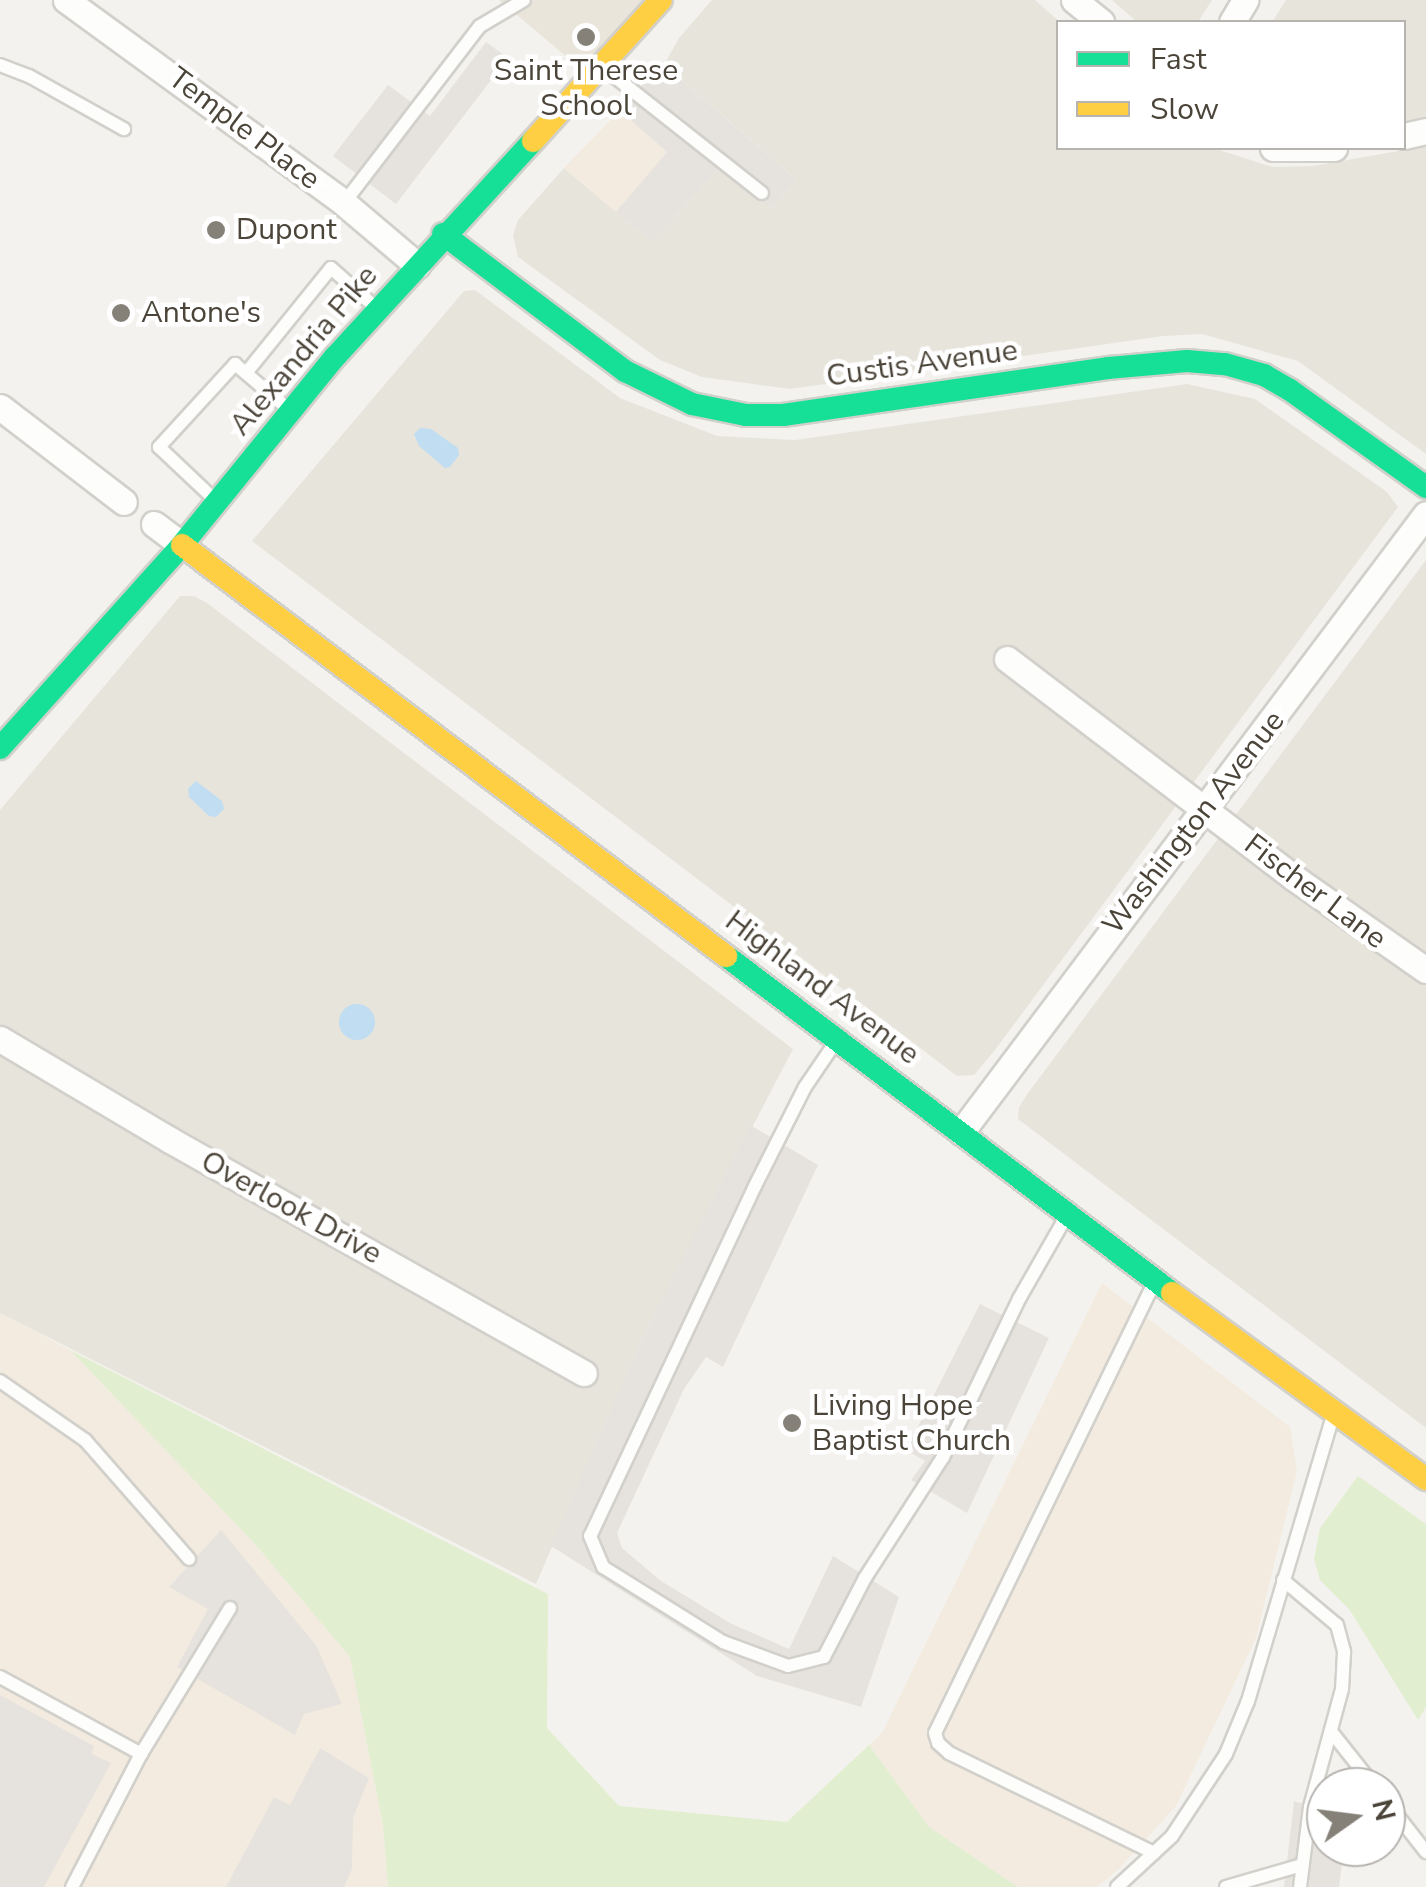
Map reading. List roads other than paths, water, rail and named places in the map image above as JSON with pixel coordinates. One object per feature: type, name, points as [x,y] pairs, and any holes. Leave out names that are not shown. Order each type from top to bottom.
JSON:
[{"type":"street","name":"Temple Place","points":[[66,0],[344,203],[417,265]]},
{"type":"street","name":"Alexandria Pike","points":[[0,748],[182,545],[290,411],[443,234],[604,68],[661,0]]},
{"type":"street","points":[[1074,0],[1098,20]]},
{"type":"street","name":"Custis Avenue","points":[[443,234],[626,371],[692,404],[746,415],[783,415],[1108,368],[1188,361],[1225,364],[1254,370],[1290,390],[1426,487]]},
{"type":"street","points":[[0,407],[124,502]]},
{"type":"street","name":"Washington Avenue","points":[[961,1132],[1080,969],[1208,810],[1426,514]]},
{"type":"street","points":[[154,524],[182,545]]},
{"type":"street","name":"Highland Avenue","points":[[182,545],[1070,1212],[1155,1281],[1426,1479]]},
{"type":"street","name":"Fischer Lane","points":[[1007,660],[1308,888],[1426,970]]},
{"type":"street","name":"Overlook Drive","points":[[0,1039],[584,1373]]},
{"type":"lane","points":[[344,203],[480,26],[524,0]]},
{"type":"lane","points":[[0,65],[124,129]]},
{"type":"lane","points":[[604,68],[762,193]]},
{"type":"lane","points":[[246,373],[330,268],[377,310]]},
{"type":"lane","points":[[217,501],[159,446],[236,364],[290,411]]},
{"type":"lane","points":[[839,1038],[805,1086],[590,1536],[604,1567],[723,1642],[788,1666],[824,1657],[865,1578],[943,1458],[1019,1299],[1070,1212]]},
{"type":"lane","points":[[1154,1853],[949,1753],[938,1743],[936,1733],[1155,1281]]},
{"type":"lane","points":[[0,1381],[85,1440],[189,1560]]},
{"type":"lane","points":[[1117,1887],[1172,1836],[1226,1754],[1248,1701],[1334,1411]]},
{"type":"lane","points":[[1284,1580],[1337,1624],[1344,1652],[1334,1734],[1318,1768],[1300,1887]]},
{"type":"lane","points":[[72,1887],[141,1754],[230,1608]]},
{"type":"lane","points":[[0,1677],[141,1754]]},
{"type":"lane","points":[[1334,1734],[1360,1767]]},
{"type":"lane","points":[[1406,1826],[1426,1852]]},
{"type":"lane","points":[[1226,1887],[1302,1865]]},
{"type":"water","points":[[420,428],[431,429],[458,448],[459,455],[450,467],[445,468],[419,446],[414,434]]},
{"type":"water","points":[[196,781],[222,801],[224,809],[216,817],[209,816],[189,797],[188,789]]},
{"type":"water","points":[[357,1004],[369,1010],[375,1022],[369,1034],[357,1040],[345,1034],[339,1022],[345,1010]]},
{"type":"place","name":"Saint Therese School","points":[[586,37]]},
{"type":"place","name":"Dupont","points":[[216,230]]},
{"type":"place","name":"Antone's","points":[[121,313]]},
{"type":"place","name":"Living Hope Baptist Church","points":[[792,1423]]}]
